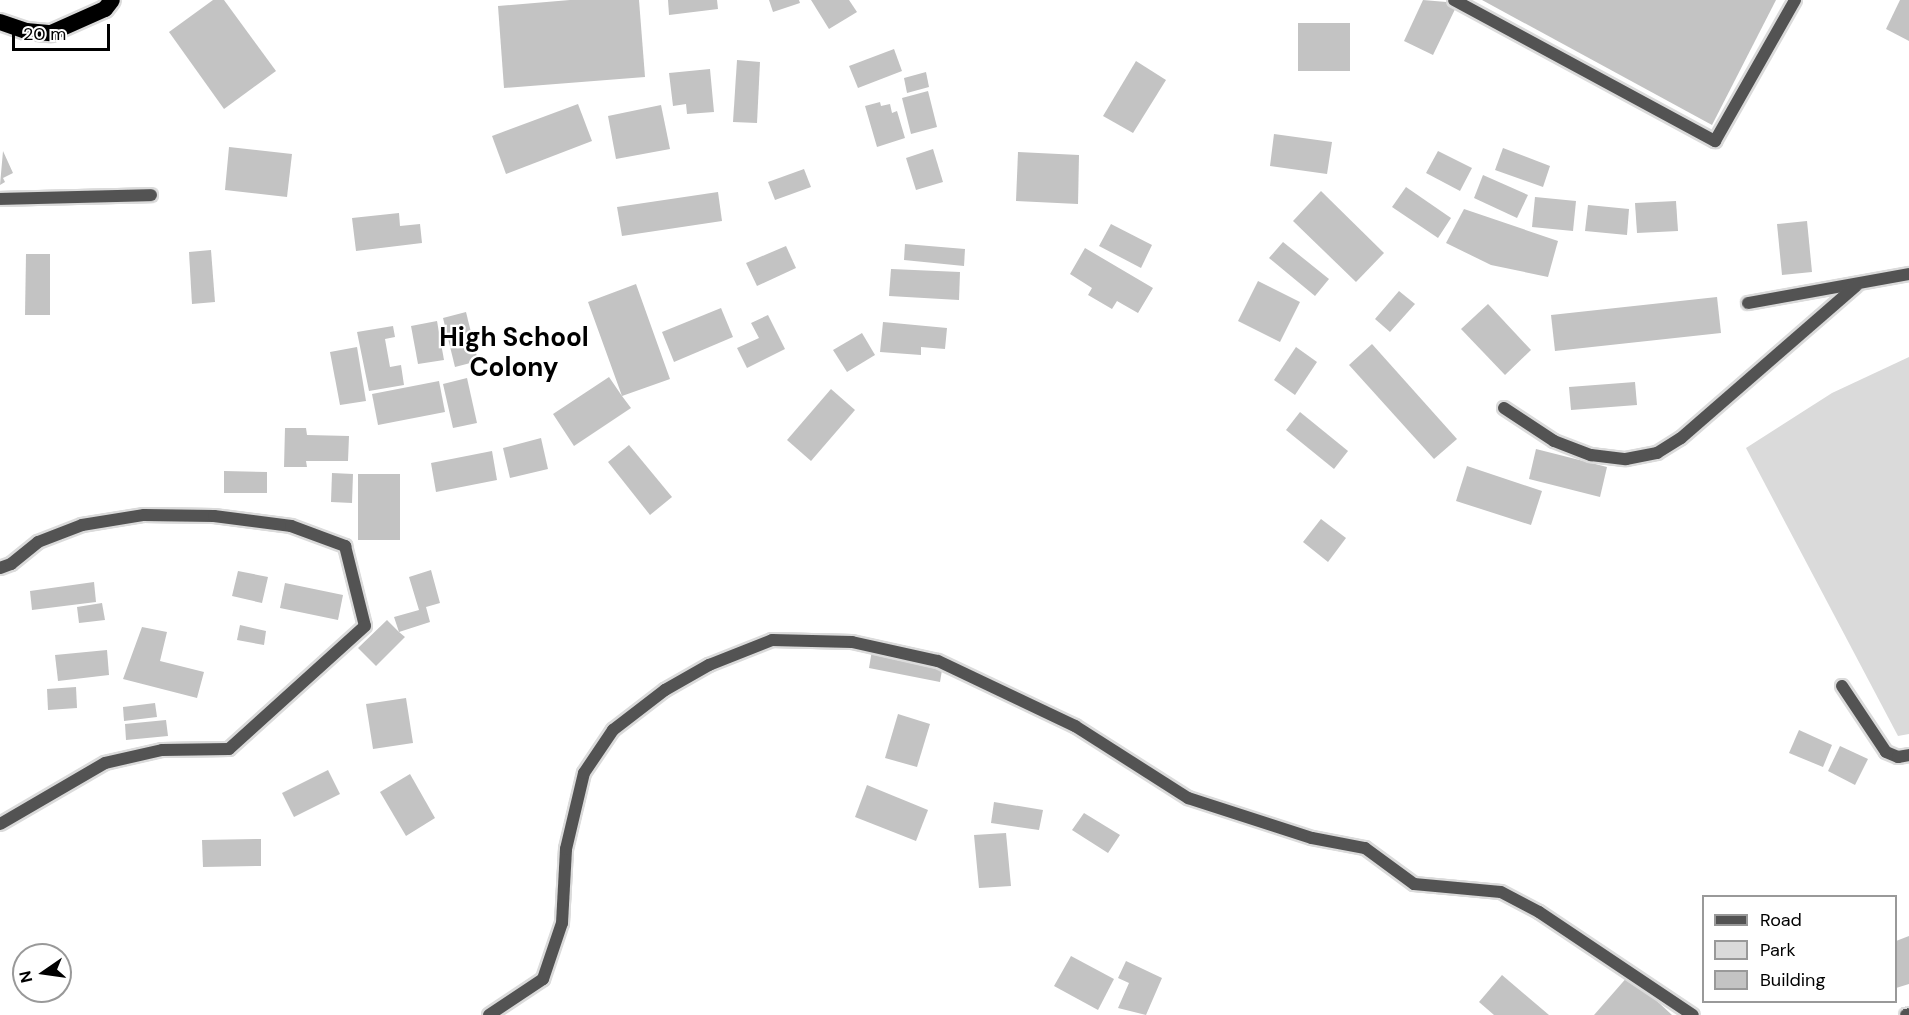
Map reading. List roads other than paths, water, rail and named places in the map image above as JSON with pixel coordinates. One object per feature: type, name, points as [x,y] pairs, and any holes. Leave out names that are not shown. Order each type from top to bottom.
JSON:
[{"type":"highway","points":[[0,22],[26,31],[51,33],[105,9],[112,0]]},
{"type":"street","points":[[1454,0],[1715,141],[1796,0]]},
{"type":"street","points":[[0,199],[151,195]]},
{"type":"street","points":[[1748,303],[1856,286],[1909,274]]},
{"type":"street","points":[[1504,408],[1554,441],[1591,455],[1626,459],[1657,453],[1681,438],[1856,286]]},
{"type":"street","points":[[0,567],[11,564],[38,542],[82,525],[144,515],[214,516],[291,526],[345,546],[365,626],[229,749],[162,750],[105,763],[0,824]]},
{"type":"street","points":[[489,1015],[543,979],[562,923],[566,849],[584,773],[613,730],[665,690],[709,665],[772,640],[852,642],[938,661],[1075,726],[1188,798],[1311,838],[1365,848],[1414,884],[1501,892],[1539,912],[1693,1015]]},
{"type":"street","points":[[1842,686],[1886,752],[1898,757],[1909,755]]},
{"type":"district","name":"High School Colony","points":[[514,353]]}]
